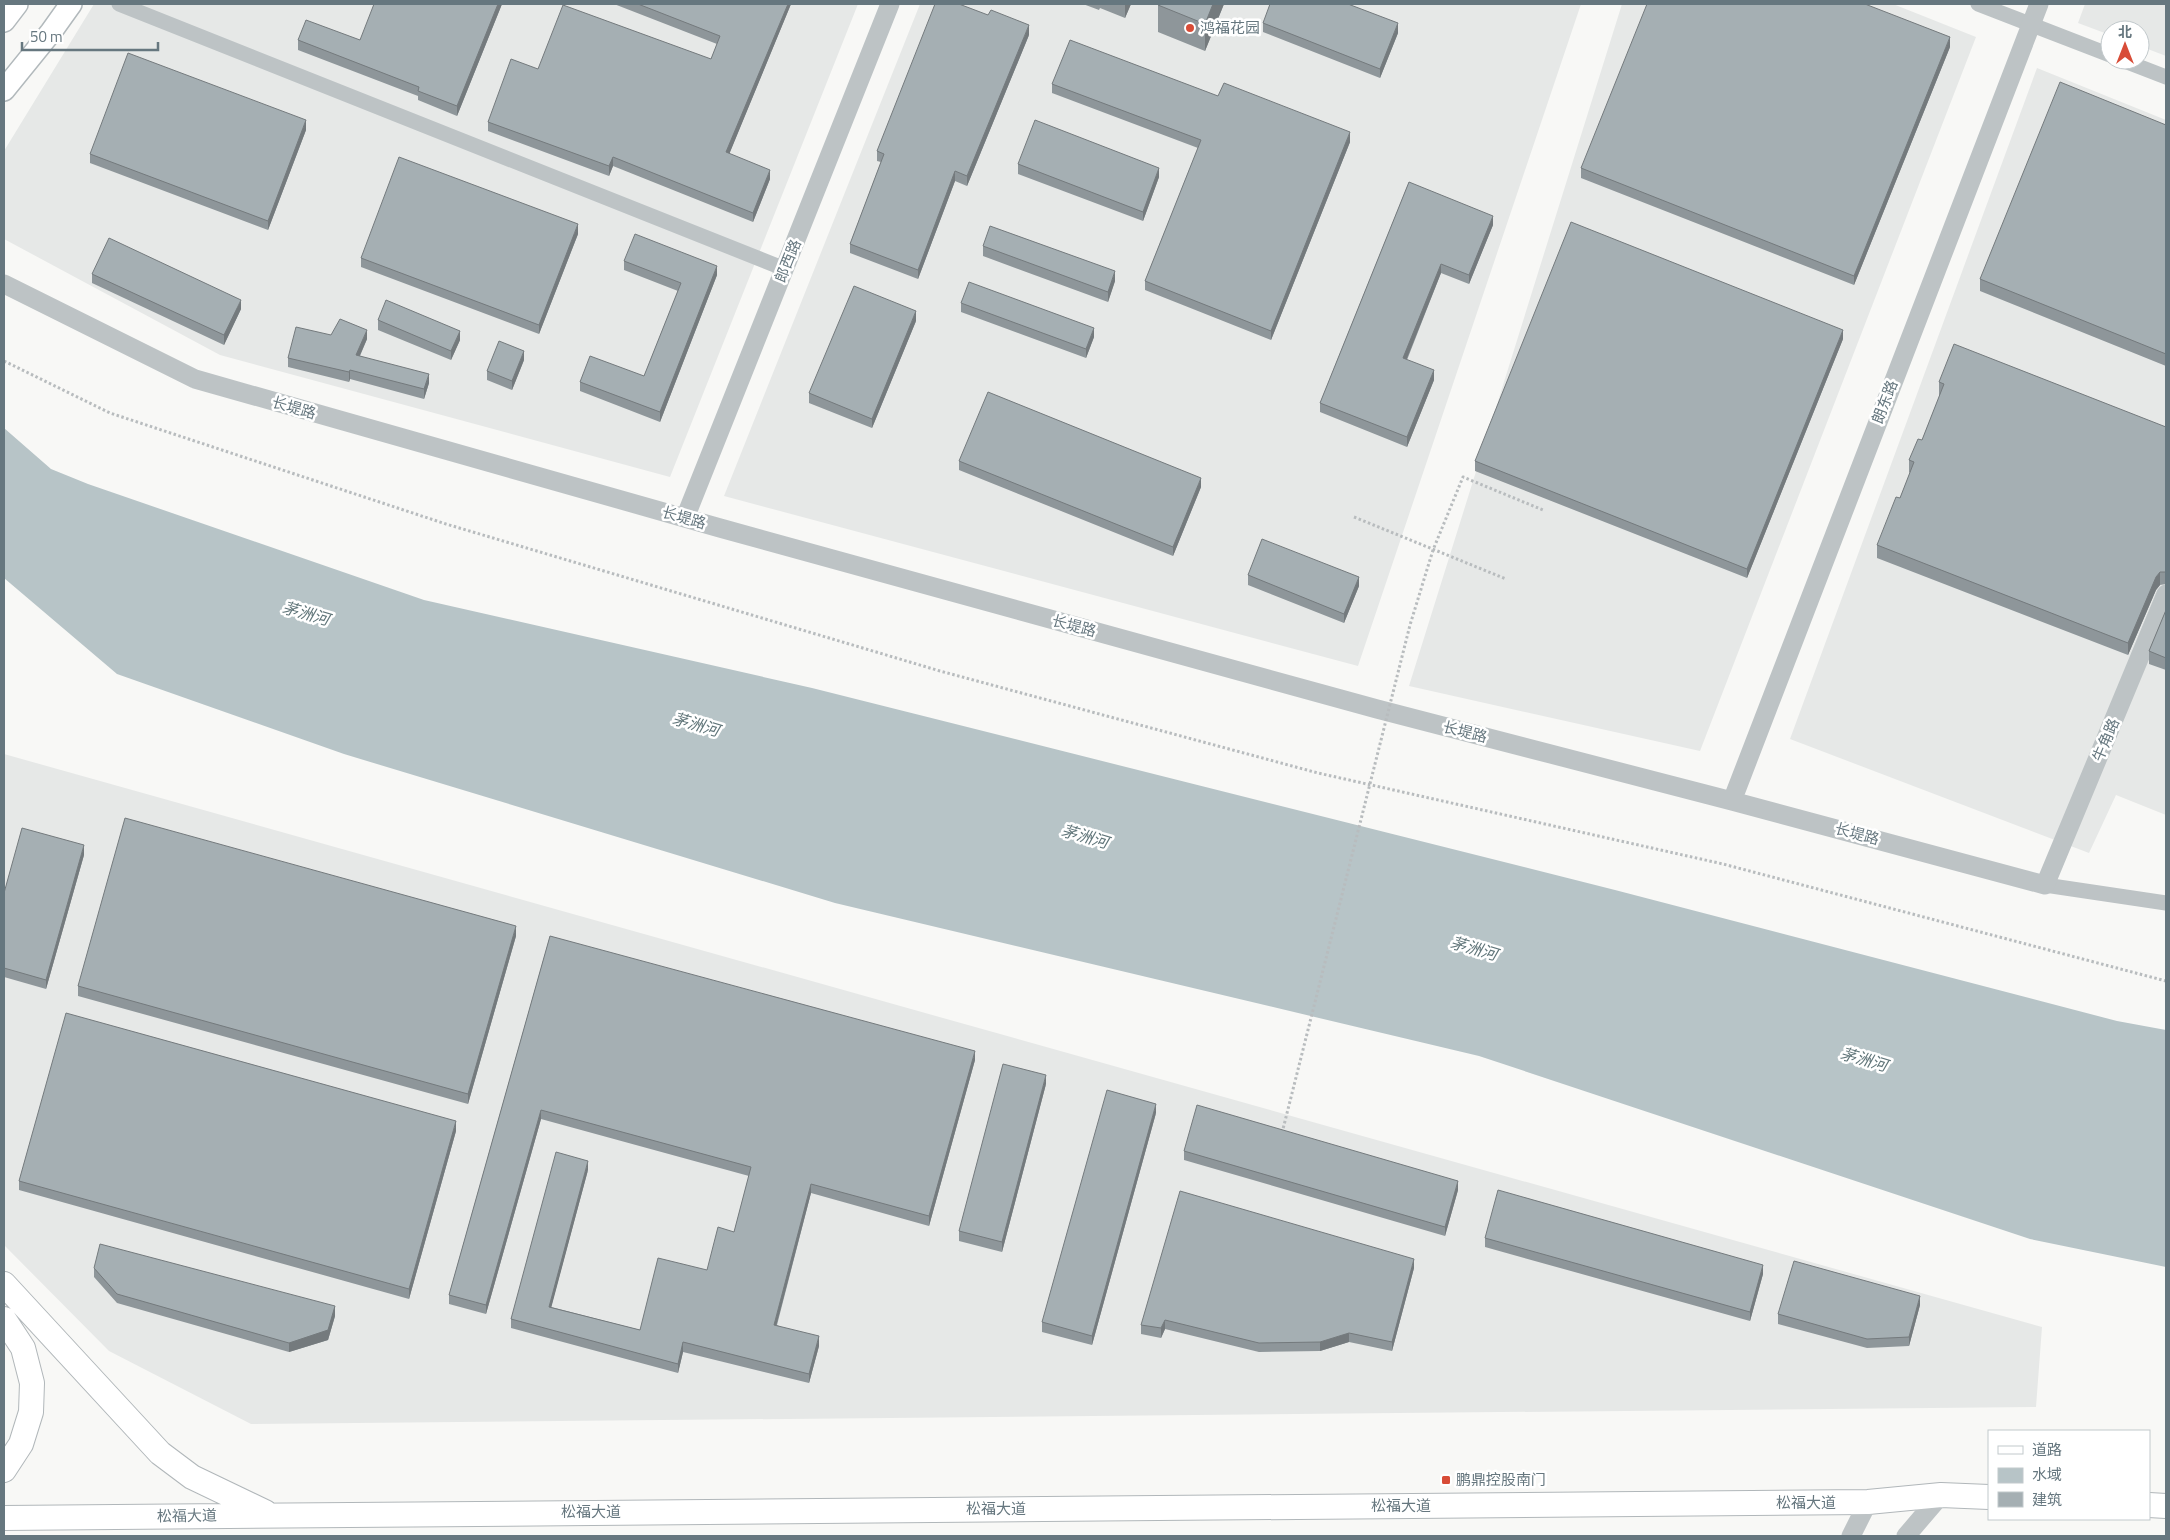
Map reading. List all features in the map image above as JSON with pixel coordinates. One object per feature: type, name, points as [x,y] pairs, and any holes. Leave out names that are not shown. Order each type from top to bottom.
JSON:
[{"type":"main road","points":[[4,21],[17,4]]},
{"type":"main road","points":[[4,90],[71,4]]},
{"type":"main road","points":[[4,1284],[160,1453],[192,1477],[271,1514]]},
{"type":"main road","points":[[4,1319],[23,1348],[32,1383],[31,1412],[21,1444],[4,1470]]},
{"type":"main road","name":"松福大道","points":[[4,1518],[271,1514],[1868,1502],[1941,1495],[1988,1497]]},
{"type":"main road","points":[[2150,1505],[2166,1506]]},
{"type":"street","points":[[119,4],[785,269]]},
{"type":"street","name":"郎西路","points":[[685,518],[890,4]]},
{"type":"street","points":[[1978,4],[2100,51]]},
{"type":"street","name":"朗东路","points":[[1732,801],[2039,4]]},
{"type":"street","points":[[2148,70],[2166,77]]},
{"type":"street","name":"长堤路","points":[[4,284],[195,379],[685,518],[1377,709],[2045,885],[2166,903]]},
{"type":"street","name":"牛角路","points":[[2045,885],[2166,594]]},
{"type":"street","points":[[1906,1536],[1941,1495]]},
{"type":"street","points":[[1851,1536],[1868,1502]]},
{"type":"path","points":[[4,361],[119,416],[446,524],[940,671],[1318,773],[1723,864],[2166,981]]},
{"type":"path","points":[[1281,1138],[1410,625],[1433,550],[1463,476],[1543,510]]},
{"type":"path","points":[[1354,516],[1506,579]]},
{"type":"shaded area","points":[[94,4],[858,4],[670,477],[220,355],[4,239],[4,151]]},
{"type":"shaded area","points":[[920,4],[1581,4],[1358,666],[724,496]]},
{"type":"shaded area","points":[[1622,4],[1893,4],[1976,37],[1700,751],[1409,686]]},
{"type":"shaded area","points":[[2085,4],[2166,4],[2166,56],[2150,50],[2150,20],[2100,20],[2100,31],[2078,23]]},
{"type":"shaded area","points":[[2037,68],[2166,120],[2166,815],[2116,795],[2089,853],[1790,739]]},
{"type":"shaded area","points":[[4,754],[2042,1327],[2036,1407],[251,1424],[109,1351],[4,1245]]},
{"type":"water","name":"茅洲河","points":[[4,428],[51,469],[88,484],[424,600],[812,688],[1615,890],[2117,1021],[2166,1030],[2166,1267],[2030,1239],[1479,1056],[835,903],[344,754],[117,674],[4,578]]},
{"type":"building","points":[[374,4],[498,4],[457,106],[418,91],[419,87],[298,40],[306,20],[360,40]]},
{"type":"building","points":[[638,4],[788,4],[726,152],[770,170],[753,213],[613,157],[609,166],[488,122],[511,59],[538,69],[563,5],[711,59],[720,36]]},
{"type":"building","points":[[935,4],[959,4],[988,15],[991,10],[1029,25],[967,176],[955,171],[918,270],[850,244],[884,154],[877,151]]},
{"type":"building","points":[[1159,4],[1213,4],[1205,24]]},
{"type":"building","points":[[1270,4],[1348,4],[1398,23],[1380,69],[1263,23]]},
{"type":"building","points":[[1647,4],[1865,4],[1950,37],[1854,276],[1581,168]]},
{"type":"building","points":[[1070,40],[1218,96],[1224,83],[1350,132],[1271,331],[1145,281],[1201,140],[1052,84]]},
{"type":"building","points":[[128,53],[306,120],[268,221],[90,154]]},
{"type":"building","points":[[2060,82],[2166,125],[2166,354],[1980,279]]},
{"type":"building","points":[[1035,120],[1159,168],[1143,212],[1018,164]]},
{"type":"building","points":[[399,157],[578,224],[539,325],[361,258]]},
{"type":"building","points":[[1409,182],[1493,216],[1469,275],[1441,264],[1403,358],[1434,370],[1407,437],[1320,403]]},
{"type":"building","points":[[1571,222],[1843,330],[1747,569],[1475,461]]},
{"type":"building","points":[[990,226],[1115,271],[1108,292],[983,246]]},
{"type":"building","points":[[635,234],[717,266],[660,412],[580,382],[590,356],[644,376],[681,283],[624,261]]},
{"type":"building","points":[[109,238],[241,300],[224,335],[92,274]]},
{"type":"building","points":[[969,282],[1094,328],[1086,349],[961,303]]},
{"type":"building","points":[[854,286],[916,311],[872,419],[809,393]]},
{"type":"building","points":[[386,300],[460,331],[451,351],[378,320]]},
{"type":"building","points":[[340,319],[367,330],[356,355],[429,374],[424,389],[350,370],[349,372],[288,358],[296,327],[331,335]]},
{"type":"building","points":[[499,341],[524,351],[512,381],[487,371]]},
{"type":"building","points":[[1954,344],[2166,427],[2166,572],[2160,572],[2156,577],[2128,643],[1877,545],[1896,497],[1900,498],[1914,462],[1909,460],[1918,439],[1922,440],[1944,384],[1939,382]]},
{"type":"building","points":[[988,392],[1201,478],[1173,547],[959,461]]},
{"type":"building","points":[[1262,539],[1359,577],[1344,614],[1248,575]]},
{"type":"building","points":[[2166,610],[2166,658],[2149,651]]},
{"type":"building","points":[[125,818],[516,926],[468,1094],[78,986]]},
{"type":"building","points":[[22,828],[84,845],[46,980],[4,968],[4,893]]},
{"type":"building","points":[[550,936],[975,1051],[929,1216],[811,1184],[774,1325],[819,1336],[809,1374],[683,1342],[678,1364],[511,1319],[556,1152],[588,1161],[549,1307],[640,1330],[658,1258],[707,1270],[718,1227],[734,1232],[751,1167],[541,1110],[486,1305],[449,1295]]},
{"type":"building","points":[[66,1013],[456,1121],[409,1289],[19,1181]]},
{"type":"building","points":[[1003,1064],[1046,1075],[1002,1242],[959,1231]]},
{"type":"building","points":[[1107,1090],[1156,1104],[1092,1336],[1042,1322]]},
{"type":"building","points":[[1197,1105],[1458,1181],[1445,1227],[1184,1151]]},
{"type":"building","points":[[1498,1190],[1763,1265],[1750,1312],[1485,1238]]},
{"type":"building","points":[[1180,1191],[1414,1259],[1392,1342],[1349,1333],[1320,1342],[1259,1343],[1165,1320],[1161,1328],[1141,1325]]},
{"type":"building","points":[[100,1244],[335,1306],[328,1330],[289,1343],[117,1294],[94,1268]]},
{"type":"building","points":[[1794,1261],[1920,1296],[1909,1337],[1867,1339],[1778,1314]]},
{"type":"place","name":"鸿福花园","points":[[1190,28]]},
{"type":"place","name":"鹏鼎控股南门","points":[[1446,1480]]}]
